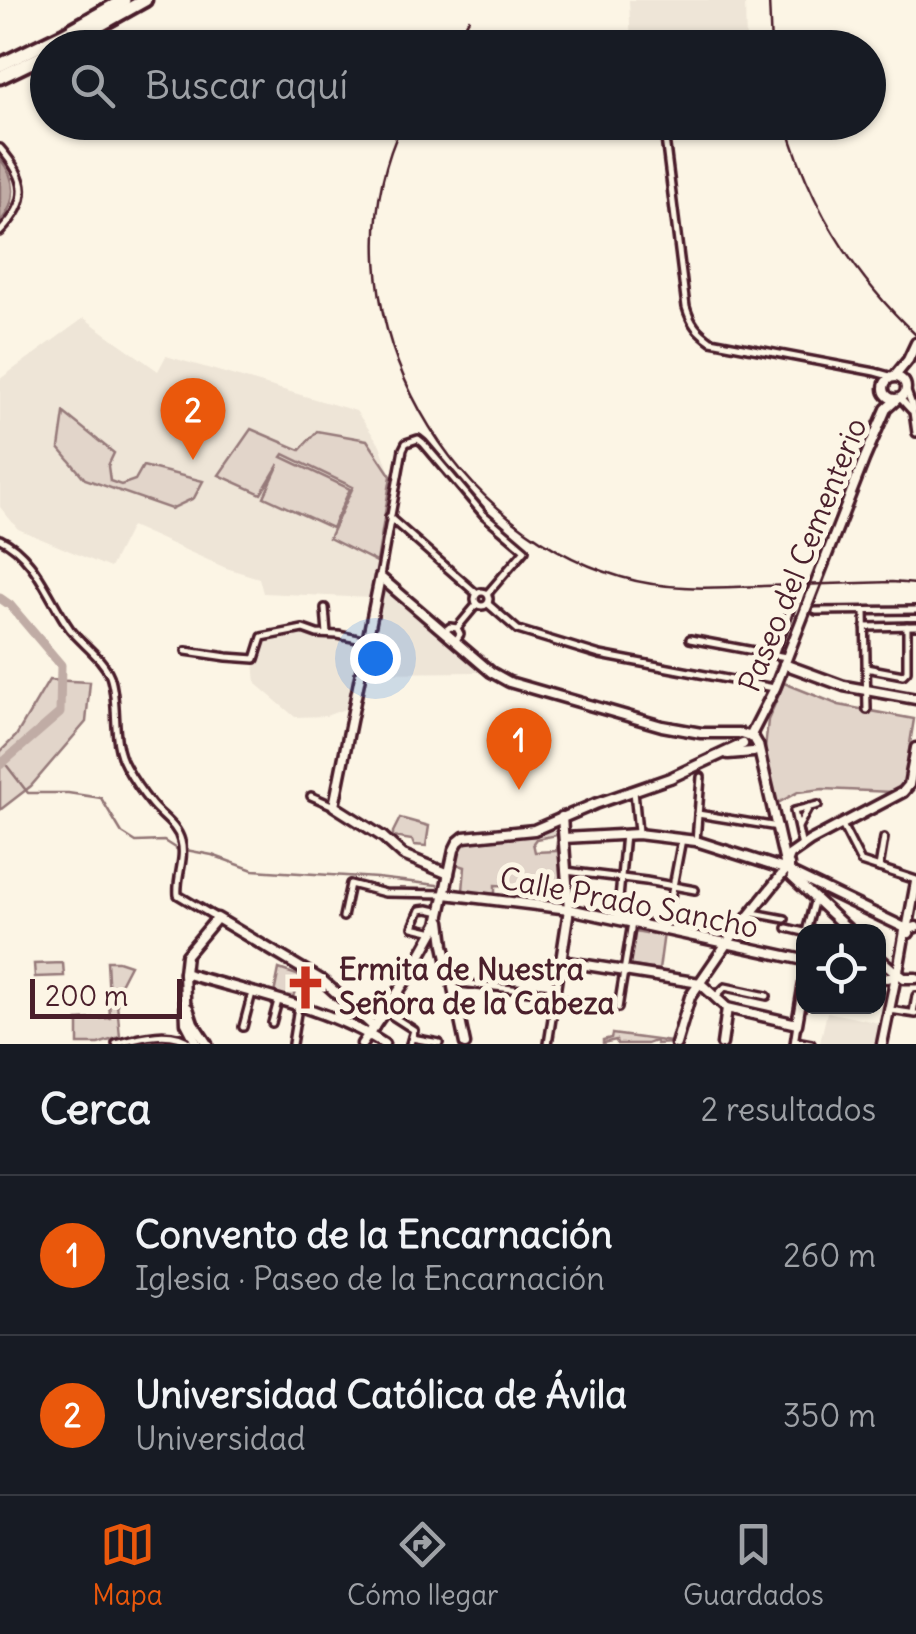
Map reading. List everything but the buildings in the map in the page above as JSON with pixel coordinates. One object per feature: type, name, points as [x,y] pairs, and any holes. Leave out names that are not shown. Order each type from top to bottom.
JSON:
[{"type":"highway","points":[[71,30],[124,0]]},
{"type":"highway","points":[[91,30],[145,0]]},
{"type":"highway","points":[[0,65],[30,50]]},
{"type":"highway","points":[[0,77],[30,63]]},
{"type":"street","points":[[665,140],[686,307],[697,332],[710,342],[900,378],[906,386]]},
{"type":"street","points":[[0,148],[18,170],[21,190],[18,211],[0,232]]},
{"type":"street","points":[[913,413],[884,390],[888,378],[908,360],[916,344]]},
{"type":"street","points":[[908,360],[906,386],[916,433]]},
{"type":"street","name":"Paseo del Cementerio","points":[[750,744],[886,409],[906,386]]},
{"type":"street","points":[[311,796],[334,806],[403,449],[411,439],[423,443],[484,515],[525,550],[488,594]]},
{"type":"street","points":[[389,517],[477,594]]},
{"type":"street","points":[[0,538],[10,543],[37,574],[73,632],[108,672],[123,762],[152,806],[165,816],[180,838],[178,894],[323,981],[384,1044]]},
{"type":"street","points":[[380,576],[491,672],[509,682],[662,726],[701,733],[732,733],[750,744],[762,762],[785,868]]},
{"type":"street","points":[[477,594],[488,594]]},
{"type":"street","points":[[477,594],[477,604]]},
{"type":"street","points":[[488,594],[488,604]]},
{"type":"street","points":[[774,655],[793,601]]},
{"type":"street","points":[[477,604],[488,604]]},
{"type":"street","points":[[457,628],[477,604]]},
{"type":"street","points":[[488,604],[518,630],[600,655],[774,688]]},
{"type":"street","points":[[325,608],[326,634]]},
{"type":"street","points":[[816,612],[916,610]]},
{"type":"street","points":[[865,611],[867,710]]},
{"type":"street","points":[[866,668],[903,675],[908,671],[907,626]]},
{"type":"street","points":[[866,627],[916,626]]},
{"type":"street","points":[[444,632],[450,627],[457,628]]},
{"type":"street","points":[[455,642],[460,634],[457,628]]},
{"type":"street","points":[[186,651],[255,659],[262,637],[303,629],[368,641]]},
{"type":"street","points":[[690,639],[774,655],[844,686],[916,699]]},
{"type":"street","points":[[362,1044],[434,932],[454,850],[464,837],[534,830],[750,744]]},
{"type":"street","points":[[676,1044],[687,1003],[785,868],[790,855],[903,792],[914,767],[916,748]]},
{"type":"street","points":[[696,841],[701,777]]},
{"type":"street","points":[[634,790],[638,834]]},
{"type":"street","name":"Calle Prado Sancho","points":[[334,806],[447,883],[796,958]]},
{"type":"street","points":[[802,847],[794,811],[818,806]]},
{"type":"street","points":[[797,827],[808,808]]},
{"type":"street","points":[[698,814],[778,826]]},
{"type":"street","points":[[548,1044],[568,909],[562,817]]},
{"type":"street","points":[[842,825],[862,862],[916,881],[911,929],[903,945],[882,1044]]},
{"type":"street","points":[[564,838],[625,834],[682,838],[785,868],[843,924]]},
{"type":"street","points":[[618,920],[625,834]]},
{"type":"street","points":[[665,930],[682,838]]},
{"type":"street","points":[[878,868],[884,838]]},
{"type":"street","points":[[566,871],[695,890]]},
{"type":"street","points":[[343,916],[350,884],[385,893],[447,883]]},
{"type":"street","points":[[813,892],[911,929]]},
{"type":"street","points":[[807,924],[813,892]]},
{"type":"street","points":[[434,932],[413,927],[420,910],[441,914]]},
{"type":"street","points":[[751,912],[785,919]]},
{"type":"street","points":[[441,914],[465,1044]]},
{"type":"street","points":[[207,1044],[193,1023],[184,973],[186,955],[218,918]]},
{"type":"street","points":[[618,1008],[632,923]]},
{"type":"street","points":[[787,928],[796,930]]},
{"type":"street","points":[[561,961],[700,983],[726,1008],[797,1024]]},
{"type":"street","points":[[886,963],[904,978],[916,978]]},
{"type":"street","points":[[886,978],[897,972]]},
{"type":"street","points":[[184,973],[372,1030]]},
{"type":"street","points":[[452,982],[601,1006]]},
{"type":"street","points":[[716,996],[725,987],[767,996]]},
{"type":"street","points":[[242,1027],[252,993]]},
{"type":"street","points":[[890,1010],[915,1014],[916,996]]},
{"type":"street","points":[[272,1024],[278,1001]]},
{"type":"street","points":[[187,1004],[186,1023],[194,1044]]},
{"type":"street","points":[[292,1044],[298,1007]]},
{"type":"street","points":[[722,1044],[726,1008]]},
{"type":"street","points":[[386,1012],[414,1030],[411,1041],[439,1044]]},
{"type":"street","points":[[799,1014],[794,1042],[811,1044]]},
{"type":"street","points":[[176,1036],[182,1034],[186,1023]]},
{"type":"street","points":[[116,1044],[182,1036],[194,1044]]},
{"type":"shaded area","points":[[629,0],[745,0],[746,30],[630,30]]},
{"type":"shaded area","points":[[0,159],[10,174],[13,190],[10,207],[0,222]]},
{"type":"shaded area","points":[[84,318],[158,371],[166,356],[356,411],[380,445],[391,476],[371,598],[263,593],[259,578],[226,568],[131,526],[110,568],[18,529],[0,507],[0,379]]},
{"type":"shaded area","points":[[64,413],[114,453],[108,466],[110,481],[121,485],[135,480],[143,466],[203,481],[194,498],[171,509],[85,479],[59,448]]},
{"type":"shaded area","points":[[251,429],[300,450],[317,431],[367,440],[391,476],[377,562],[329,538],[353,487],[284,454],[282,457],[350,489],[332,528],[264,497],[279,464],[261,494],[219,475]]},
{"type":"shaded area","points":[[384,585],[482,672],[366,673]]},
{"type":"shaded area","points":[[303,631],[316,638],[329,636],[361,642],[350,707],[326,716],[295,717],[256,684],[254,660],[258,660],[264,640]]},
{"type":"shaded area","points":[[49,680],[90,682],[86,722],[31,786],[0,810],[0,752],[16,736]]},
{"type":"shaded area","points":[[784,683],[839,705],[914,719],[903,787],[892,792],[798,792],[776,804],[765,750],[768,720]]},
{"type":"shaded area","points":[[400,818],[429,826],[426,846],[393,837]]},
{"type":"shaded area","points":[[556,823],[557,835],[533,843],[535,852],[556,851],[559,842],[563,902],[513,897],[512,886],[495,885],[495,894],[463,891],[465,867],[456,864],[458,850],[466,840],[535,834]]},
{"type":"shaded area","points":[[647,930],[664,933],[659,970],[626,965],[630,931],[646,934]]},
{"type":"shaded area","points":[[107,961],[130,965],[116,992],[120,1037],[98,1044],[78,1044],[78,1020],[110,1018]]},
{"type":"shaded area","points":[[63,963],[64,976],[35,977],[34,964]]},
{"type":"shaded area","points":[[279,969],[300,976],[292,1000],[274,994]]},
{"type":"shaded area","points":[[827,1014],[880,1023],[876,1044],[816,1044],[820,1043]]},
{"type":"shaded area","points":[[612,1034],[672,1042],[672,1043],[603,1043]]},
{"type":"waterway","points":[[0,598],[61,665],[60,713],[0,765]]},
{"type":"waterway","points":[[4,762],[28,793],[101,798],[122,833],[136,842],[164,841],[178,850]]},
{"type":"waterway","points":[[186,850],[253,870],[437,885]]},
{"type":"railway","points":[[769,0],[770,30]]},
{"type":"railway","points":[[462,30],[469,19]]},
{"type":"railway","points":[[397,140],[381,190],[376,260],[387,329],[412,396],[450,456],[498,508],[556,549],[638,581],[709,588],[916,584]]},
{"type":"railway","points":[[792,140],[807,182],[836,238],[873,288],[916,335]]},
{"type":"place","name":"Universidad Católica de Ávila","points":[[193,460]]},
{"type":"place","name":"Convento de la Encarnación","points":[[519,790]]},
{"type":"place","name":"Ermita de Nuestra Señora de la Cabeza","points":[[306,987]]}]
